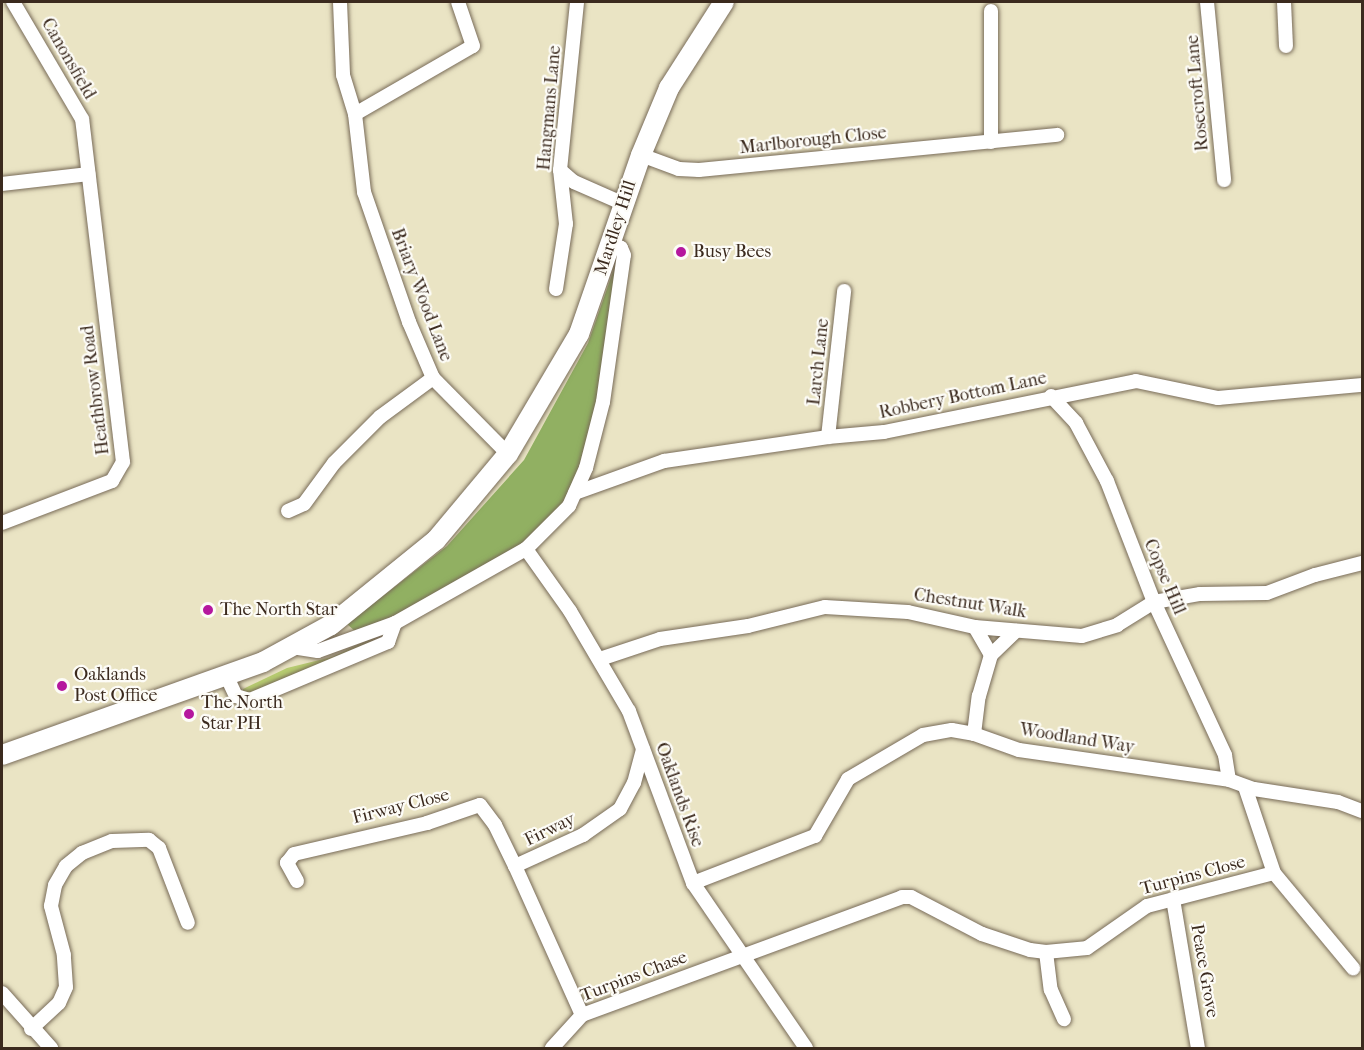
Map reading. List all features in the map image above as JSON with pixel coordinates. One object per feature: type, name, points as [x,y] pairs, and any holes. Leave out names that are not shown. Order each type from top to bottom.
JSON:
[{"type":"main road","name":"Mardley Hill","points":[[2,755],[227,677],[292,647],[332,625],[436,540],[508,454],[579,334],[612,244],[641,154],[669,88],[724,2]]},
{"type":"street","name":"Canonsfield","points":[[13,2],[82,119],[88,174]]},
{"type":"street","name":"Briary Wood Lane","points":[[340,2],[343,75],[355,114],[364,192],[409,321],[433,378],[508,454]]},
{"type":"street","points":[[355,114],[473,46],[458,2]]},
{"type":"street","name":"Hangmans Lane","points":[[556,288],[566,224],[560,170],[577,2]]},
{"type":"street","name":"Rosecroft Lane","points":[[1207,2],[1224,180]]},
{"type":"street","points":[[1284,2],[1286,46]]},
{"type":"street","points":[[991,11],[991,142]]},
{"type":"street","name":"Marlborough Close","points":[[641,154],[679,169],[699,171],[1058,135]]},
{"type":"street","points":[[560,170],[574,182],[624,204]]},
{"type":"street","points":[[2,184],[88,174]]},
{"type":"street","name":"Heathbrow Road","points":[[2,523],[101,487],[117,478],[122,468],[88,174]]},
{"type":"street","points":[[292,647],[318,651],[395,622],[526,549],[554,524],[575,493],[603,402],[624,255],[621,248],[612,244]]},
{"type":"street","name":"Larch Lane","points":[[828,436],[844,291]]},
{"type":"street","points":[[288,511],[304,504],[334,463],[380,417],[433,378]]},
{"type":"street","name":"Robbery Bottom Lane","points":[[575,493],[664,461],[828,436],[884,432],[1051,396],[1147,381],[1218,398],[1362,385]]},
{"type":"street","name":"Copse Hill","points":[[1051,396],[1076,423],[1107,481],[1154,602],[1225,755],[1229,780]]},
{"type":"street","name":"Oaklands Rise","points":[[526,549],[600,659],[629,711],[693,883],[740,956],[806,1048]]},
{"type":"street","name":"Chestnut Walk","points":[[600,659],[660,639],[748,626],[825,608],[908,612],[975,627],[1082,636],[1102,632],[1154,602],[1200,594],[1267,593],[1315,575],[1362,563]]},
{"type":"street","points":[[227,677],[236,696],[249,700],[388,642],[395,622]]},
{"type":"street","points":[[332,625],[344,641]]},
{"type":"street","points":[[975,627],[991,655]]},
{"type":"street","points":[[974,734],[979,696],[991,655],[1016,631]]},
{"type":"street","name":"Woodland Way","points":[[693,883],[815,836],[848,779],[923,735],[952,730],[974,734],[1018,750],[1229,780],[1245,787],[1338,802],[1362,811]]},
{"type":"street","name":"Firway","points":[[582,1016],[515,866],[583,835],[620,809],[634,783],[643,749]]},
{"type":"street","name":"Turpins Close","points":[[740,956],[889,901],[911,897],[982,934],[1046,952],[1087,948],[1134,912],[1173,898],[1274,873],[1245,787]]},
{"type":"street","name":"Firway Close","points":[[297,881],[287,863],[294,854],[427,823],[480,805],[489,814],[515,866]]},
{"type":"street","points":[[31,1029],[59,1003],[66,987],[64,955],[51,906],[61,876],[82,854],[112,841],[149,840],[159,848],[188,923]]},
{"type":"street","points":[[1274,873],[1353,968]]},
{"type":"street","name":"Peace Grove","points":[[1173,898],[1198,1048]]},
{"type":"street","points":[[1046,952],[1051,990],[1064,1019]]},
{"type":"street","name":"Turpins Chase","points":[[552,1048],[582,1016],[740,956]]},
{"type":"street","points":[[2,993],[31,1029],[51,1048]]},
{"type":"green space","points":[[616,263],[599,395],[574,484],[565,501],[521,545],[386,624],[357,633],[347,624],[447,546],[524,460],[588,343]]},
{"type":"green space","points":[[374,637],[376,640],[249,695],[243,693],[243,689],[287,668],[332,657]]},
{"type":"place","name":"Busy Bees","points":[[681,252]]},
{"type":"place","name":"The North Star","points":[[208,610]]},
{"type":"place","name":"Oaklands Post Office","points":[[62,686]]},
{"type":"place","name":"The North Star PH","points":[[189,714]]}]
